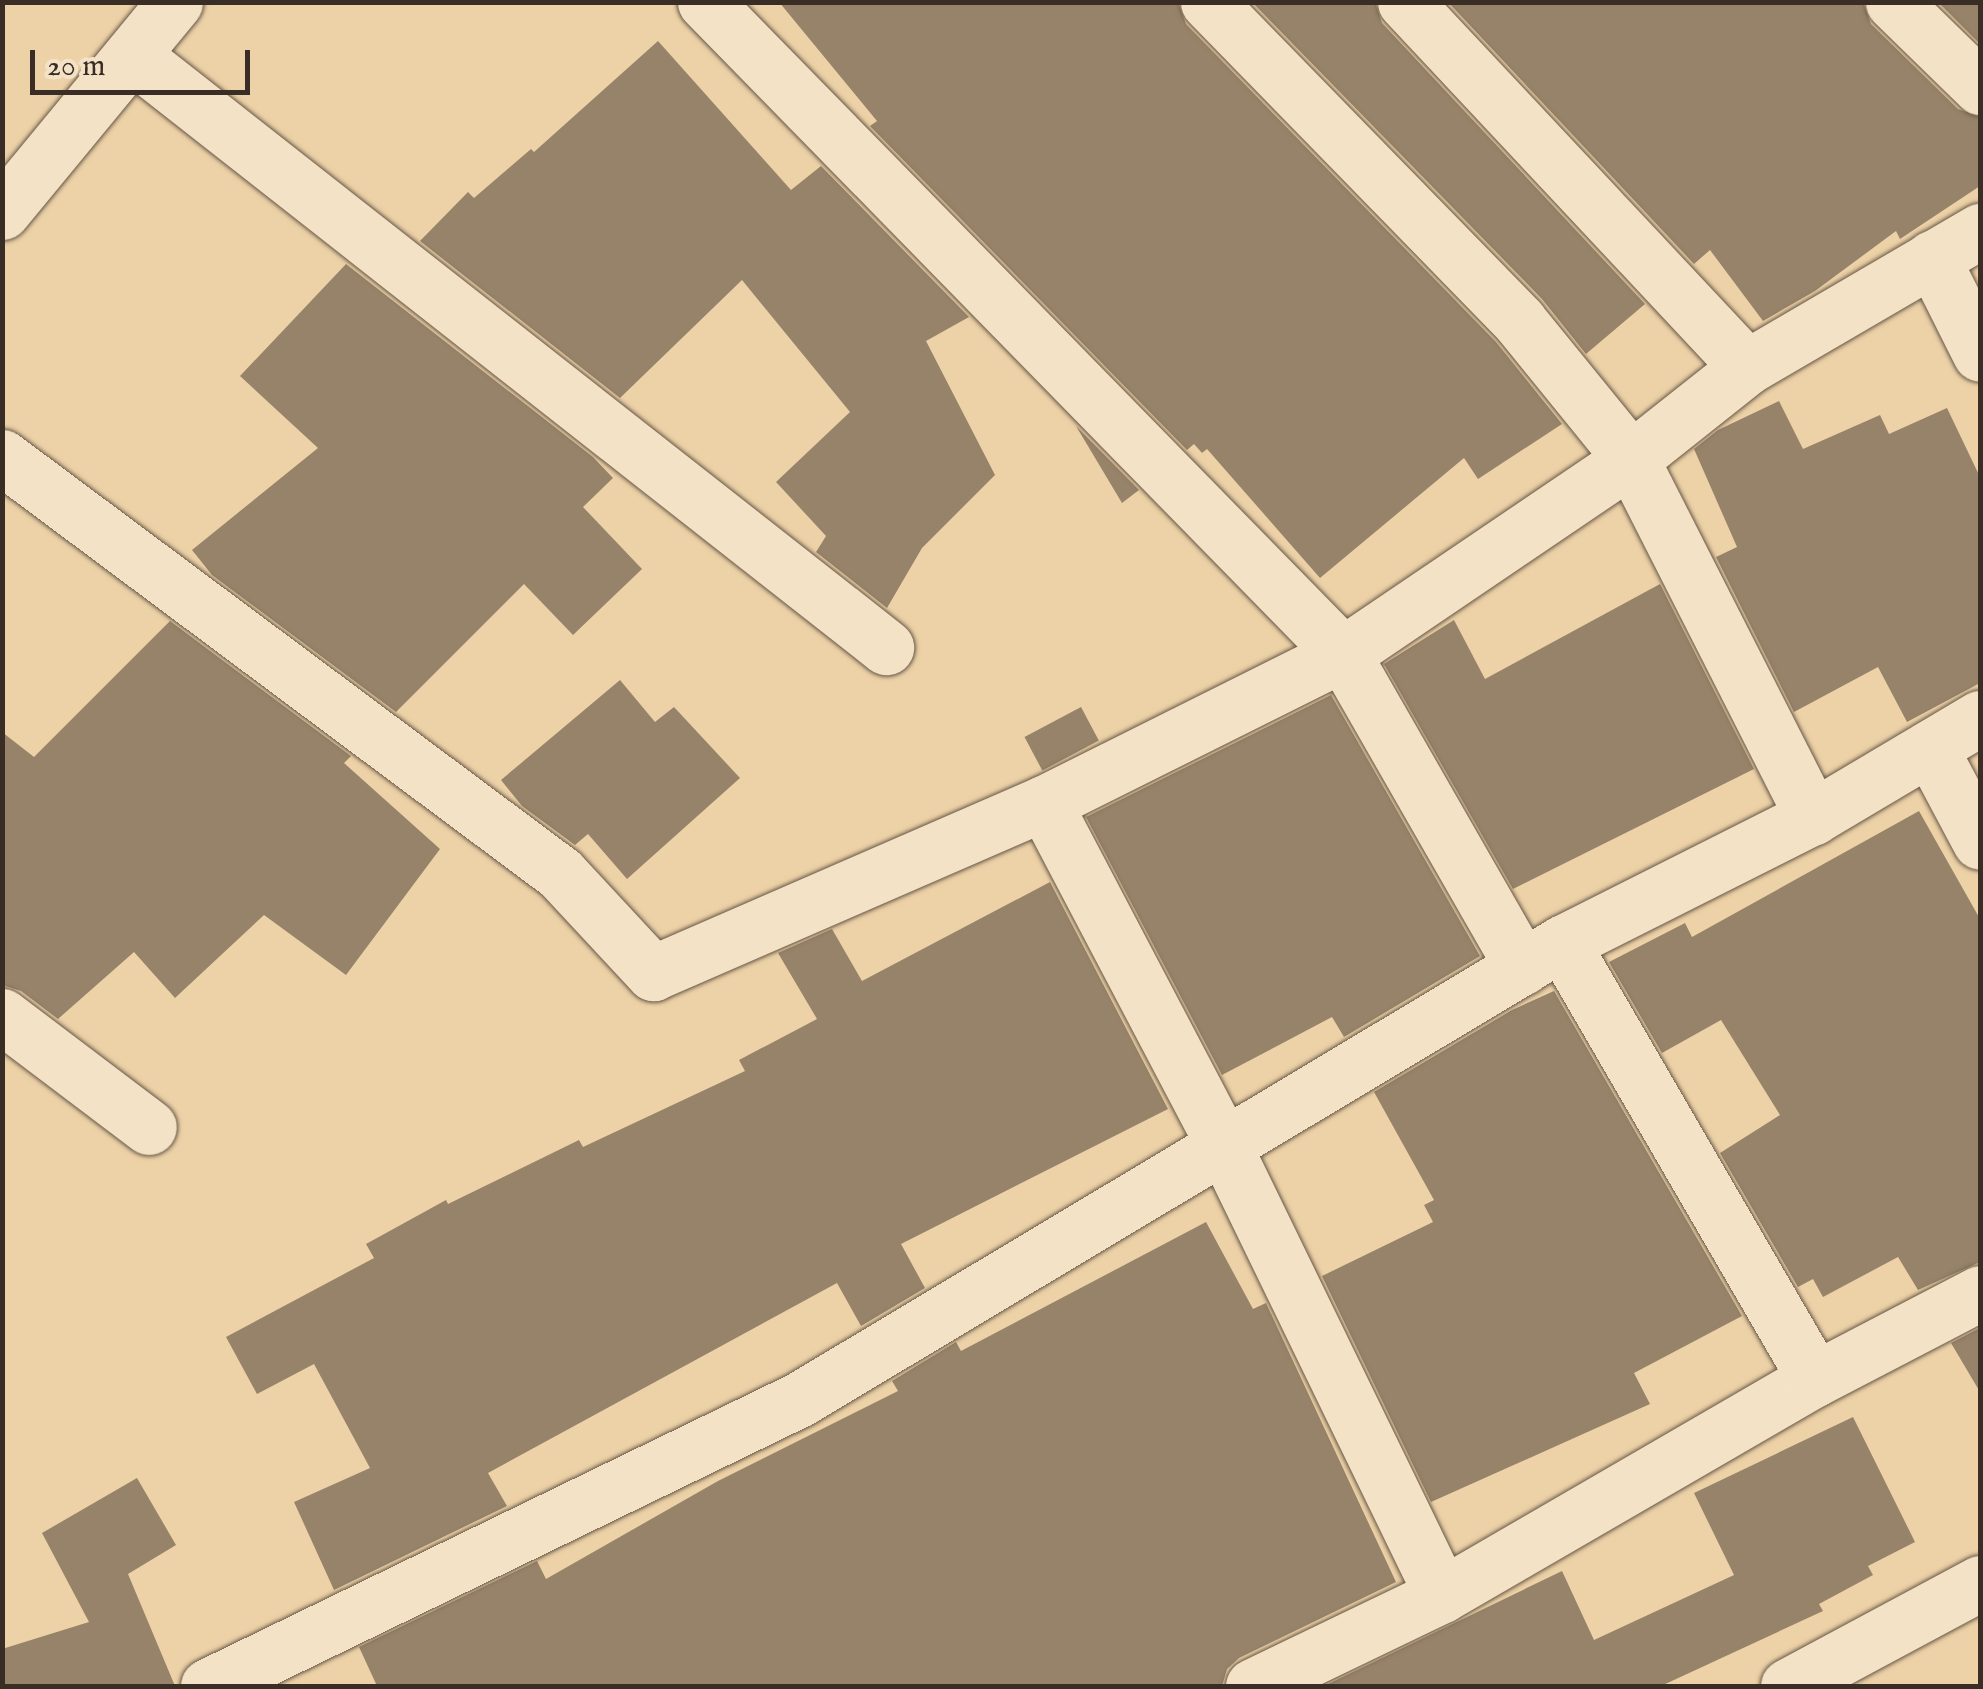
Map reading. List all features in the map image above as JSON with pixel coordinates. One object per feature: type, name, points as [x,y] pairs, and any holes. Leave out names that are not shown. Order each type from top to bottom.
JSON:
[{"type":"street","points":[[2,212],[175,2]]},
{"type":"street","points":[[705,2],[1342,654],[1816,1378]]},
{"type":"street","points":[[1208,2],[1519,321],[1631,459],[1814,817]]},
{"type":"street","points":[[1404,2],[1747,368]]},
{"type":"street","points":[[1892,2],[1980,87]]},
{"type":"street","points":[[132,56],[886,647]]},
{"type":"street","points":[[2,457],[560,873],[653,973],[1044,803],[1342,654],[1631,459],[1747,368],[1980,232]]},
{"type":"street","points":[[1932,258],[1980,354]]},
{"type":"street","points":[[208,1686],[800,1399],[1542,955],[1814,817],[1980,718]]},
{"type":"street","points":[[1930,748],[1980,842]]},
{"type":"street","points":[[1044,803],[1224,1144],[1442,1595]]},
{"type":"street","points":[[2,1016],[149,1127]]},
{"type":"street","points":[[1253,1686],[1442,1595],[1816,1378],[1980,1292]]},
{"type":"street","points":[[1788,1686],[1980,1583]]},
{"type":"building","points":[[779,2],[1178,2],[1186,24],[1496,342],[1562,424],[1478,479],[1464,458],[1320,578],[1207,449],[1202,453],[1194,444],[1187,450],[870,126],[877,121]]},
{"type":"building","points":[[1252,2],[1375,2],[1382,23],[1645,304],[1586,354],[1542,299]]},
{"type":"building","points":[[1448,2],[1863,2],[1871,24],[1958,109],[1980,117],[1980,186],[1900,239],[1896,231],[1815,291],[1763,321],[1710,250],[1694,264]]},
{"type":"building","points":[[1938,2],[1980,2],[1980,44]]},
{"type":"building","points":[[658,41],[791,190],[821,166],[969,317],[926,341],[995,475],[922,548],[887,608],[816,552],[826,536],[776,482],[850,412],[742,280],[620,398],[420,241],[468,192],[474,198],[531,149],[534,152]]},
{"type":"building","points":[[346,264],[593,457],[613,478],[583,507],[642,569],[573,635],[524,584],[396,712],[212,575],[192,550],[318,448],[240,376]]},
{"type":"building","points":[[1779,401],[1803,449],[1880,415],[1889,434],[1947,408],[1980,477],[1980,683],[1907,722],[1878,667],[1794,712],[1716,557],[1737,547],[1694,449],[1718,430]]},
{"type":"building","points":[[1076,426],[1139,490],[1122,503]]},
{"type":"building","points":[[1660,584],[1754,769],[1513,889],[1384,664],[1454,620],[1485,679]]},
{"type":"building","points":[[170,621],[351,756],[344,763],[440,849],[346,975],[264,915],[175,998],[134,952],[58,1019],[21,991],[2,985],[2,732],[34,757]]},
{"type":"building","points":[[620,680],[655,722],[674,707],[740,778],[627,879],[588,834],[575,845],[522,806],[501,780]]},
{"type":"building","points":[[1331,695],[1480,956],[1344,1037],[1332,1017],[1222,1075],[1086,817]]},
{"type":"building","points":[[1081,707],[1099,741],[1042,771],[1024,737]]},
{"type":"building","points":[[1919,811],[1980,919],[1980,1262],[1918,1290],[1898,1257],[1823,1297],[1813,1279],[1798,1287],[1720,1153],[1780,1115],[1721,1020],[1662,1053],[1609,962],[1685,923],[1692,937]]},
{"type":"building","points":[[1050,882],[1168,1109],[901,1244],[925,1288],[861,1326],[837,1283],[488,1473],[507,1506],[334,1590],[294,1502],[370,1468],[314,1364],[257,1394],[226,1337],[374,1258],[366,1244],[446,1200],[448,1204],[579,1140],[583,1147],[745,1071],[739,1060],[817,1019],[778,953],[832,929],[862,981]]},
{"type":"building","points":[[1554,991],[1742,1316],[1634,1373],[1650,1404],[1431,1502],[1322,1276],[1433,1222],[1424,1205],[1434,1200],[1374,1092],[1512,1010]]},
{"type":"building","points":[[1206,1222],[1253,1309],[1266,1303],[1396,1582],[1239,1658],[1227,1669],[1222,1686],[377,1686],[359,1647],[537,1561],[546,1579],[718,1481],[898,1391],[892,1381],[956,1342],[961,1351]]},
{"type":"building","points":[[1980,1328],[1980,1392],[1951,1343]]},
{"type":"building","points":[[1853,1417],[1915,1542],[1868,1566],[1873,1575],[1819,1604],[1823,1611],[1661,1686],[1324,1686],[1562,1571],[1594,1640],[1734,1575],[1694,1493]]},
{"type":"building","points":[[137,1478],[176,1545],[128,1574],[175,1686],[2,1686],[2,1649],[89,1622],[42,1533]]}]
